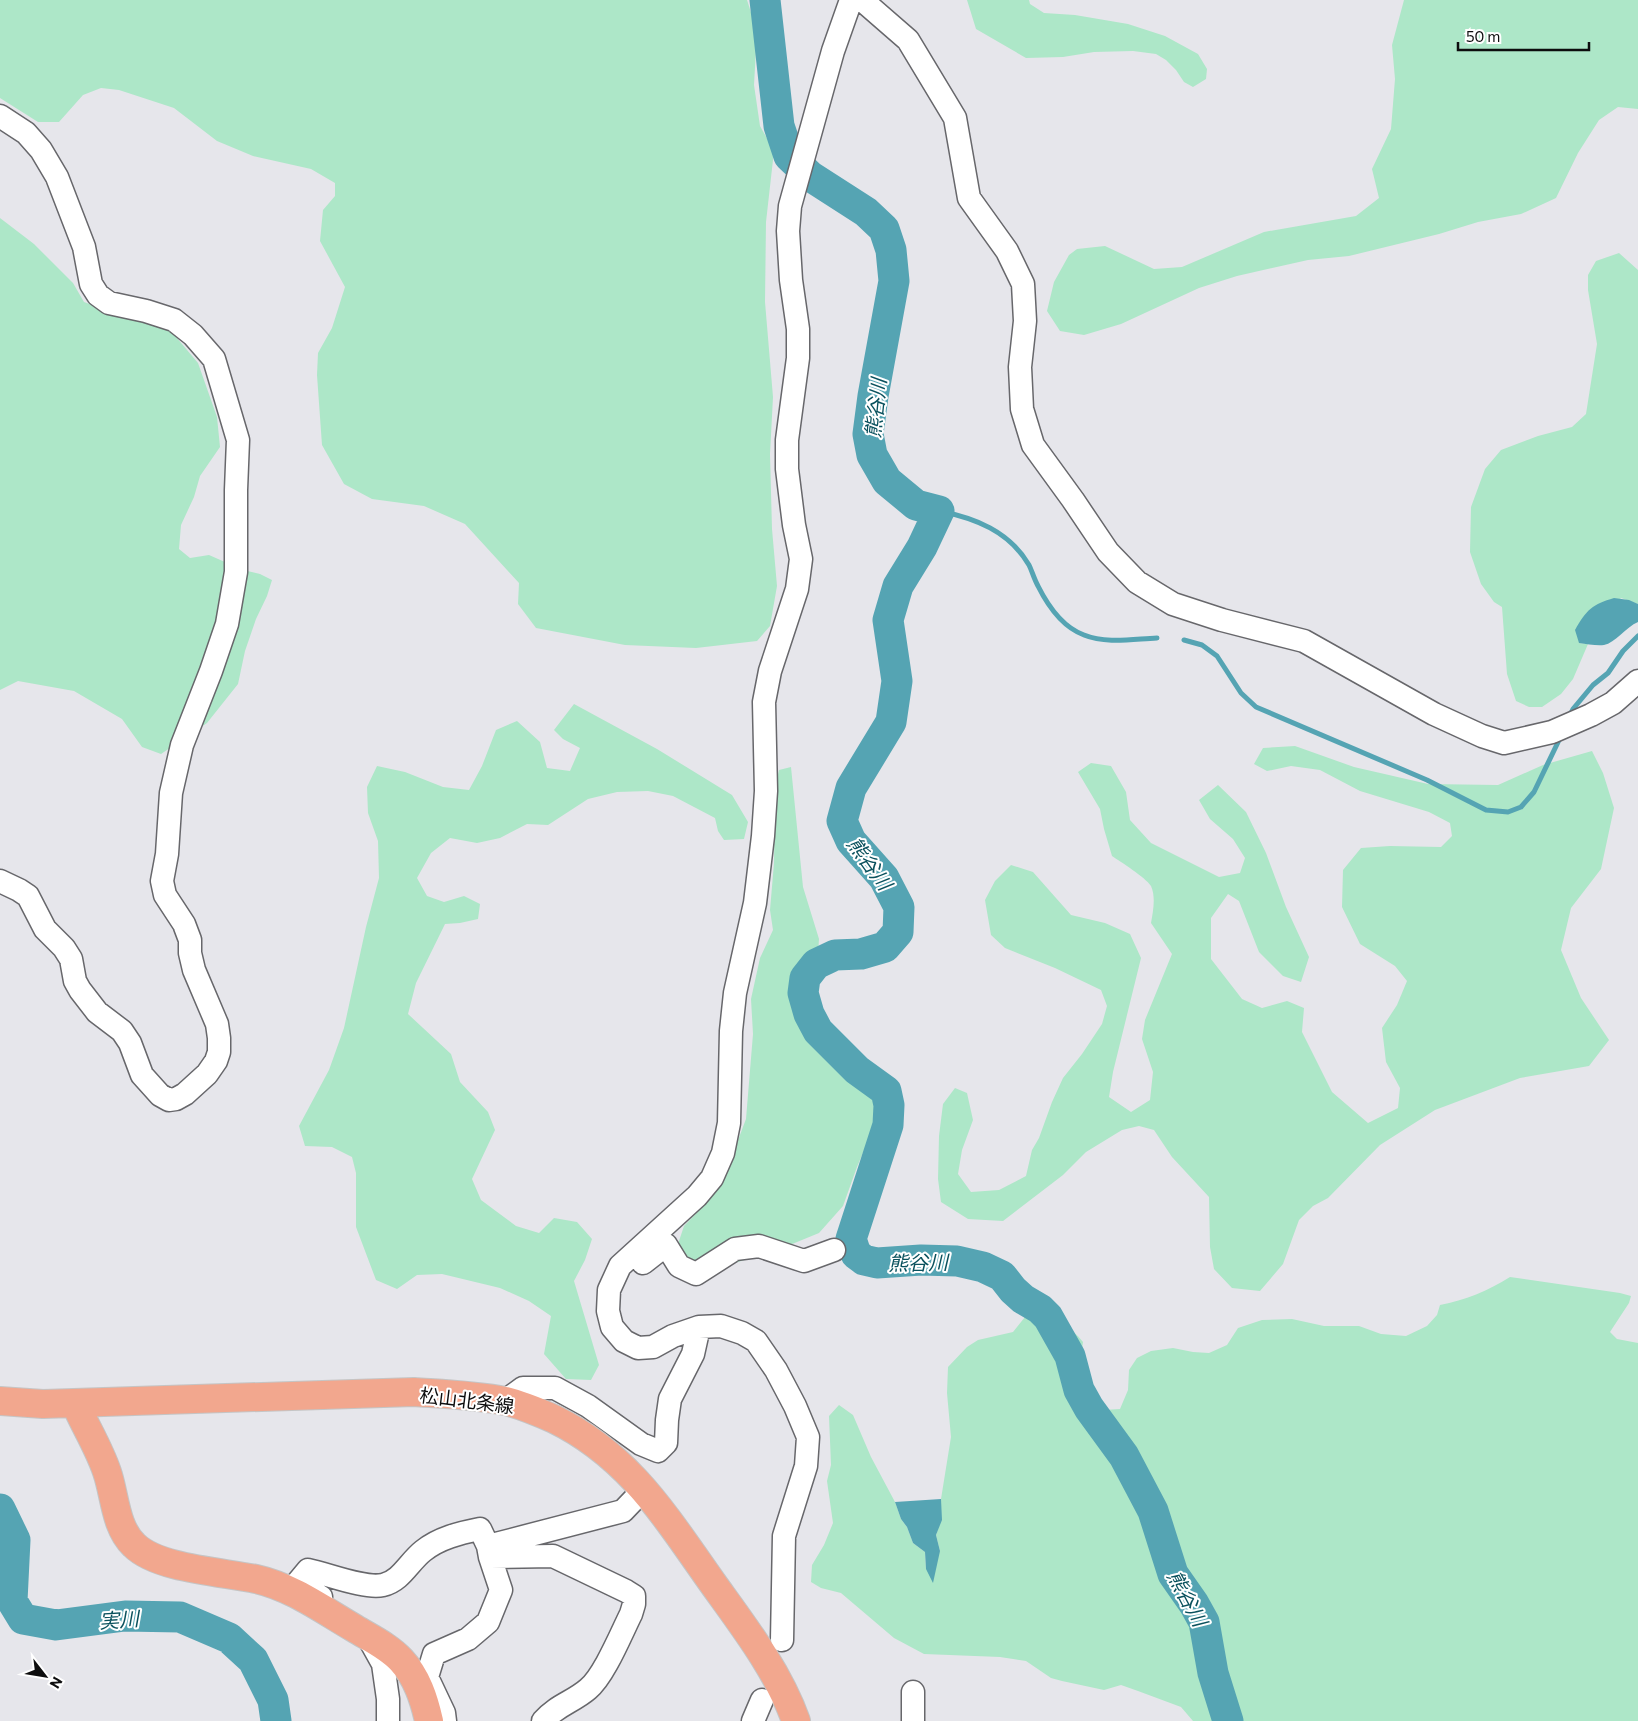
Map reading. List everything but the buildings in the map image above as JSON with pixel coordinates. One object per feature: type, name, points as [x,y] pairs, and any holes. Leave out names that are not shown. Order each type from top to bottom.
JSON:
[{"type":"main road","name":"松山北条線","points":[[0,1401],[43,1404],[414,1392],[505,1401],[536,1411],[592,1440],[618,1461],[644,1488],[747,1631],[781,1686],[796,1721]]},
{"type":"main road","points":[[74,1403],[106,1470],[122,1528],[133,1544],[146,1555],[175,1564],[258,1580],[286,1589],[390,1650],[402,1661],[413,1676],[429,1704]]},
{"type":"street","points":[[782,1640],[784,1536],[806,1466],[808,1437],[795,1406],[776,1370],[756,1341],[742,1333],[721,1326],[699,1327],[673,1336],[653,1347],[638,1348],[624,1341],[612,1327],[608,1311],[609,1290],[620,1266],[698,1196],[712,1178],[723,1153],[729,1123],[731,1031],[734,1003],[755,903],[763,836],[766,791],[764,702],[770,671],[798,589],[801,559],[794,525],[787,469],[787,440],[798,358],[798,329],[791,280],[788,231],[790,206],[833,51],[851,0]]},
{"type":"street","points":[[862,0],[908,40],[956,118],[969,198],[1007,251],[1023,284],[1025,322],[1020,367],[1022,409],[1033,445],[1108,552],[1137,582],[1173,604],[1222,620],[1304,641],[1434,714],[1482,736],[1504,743],[1552,732],[1591,715],[1613,704],[1638,681]]},
{"type":"street","points":[[0,116],[26,133],[41,150],[57,177],[84,247],[91,284],[98,295],[110,303],[146,311],[174,320],[193,335],[214,359],[238,440],[236,572],[228,615],[211,671],[182,745],[171,793],[167,854],[162,881],[165,895],[184,924],[190,940],[190,953],[194,970],[220,1038],[216,1061],[208,1074],[185,1094],[176,1099],[169,1100],[160,1095],[142,1075],[130,1043],[122,1031],[97,1012],[80,990],[75,981],[71,959],[64,948],[45,929],[28,896],[0,881]]},
{"type":"street","points":[[620,1266],[639,1266],[666,1245],[679,1266],[696,1274],[736,1248],[760,1246],[804,1261],[834,1250]]},
{"type":"street","points":[[505,1401],[524,1388],[555,1388],[588,1406],[641,1444],[658,1451],[666,1443],[666,1420],[670,1399],[693,1354],[699,1327]]},
{"type":"street","points":[[489,1551],[623,1511],[644,1488]]},
{"type":"street","points":[[298,1582],[308,1570],[360,1584],[382,1586],[395,1581],[423,1550],[454,1534],[480,1529],[501,1590],[488,1622],[468,1639],[434,1654],[427,1677],[429,1704],[444,1713],[445,1721]]},
{"type":"street","points":[[489,1551],[553,1556],[634,1596],[631,1614],[598,1680],[588,1690],[551,1712],[544,1721]]},
{"type":"street","points":[[262,1567],[283,1574],[321,1597],[326,1602],[324,1610]]},
{"type":"street","points":[[368,1637],[383,1664],[388,1699],[388,1721]]},
{"type":"street","points":[[913,1692],[913,1721]]},
{"type":"street","points":[[753,1721],[762,1700]]},
{"type":"green space","points":[[0,0],[747,0],[757,31],[754,85],[760,126],[774,151],[766,222],[765,302],[773,397],[770,454],[772,529],[777,586],[770,626],[757,641],[696,648],[625,645],[536,628],[518,604],[519,583],[465,524],[424,506],[372,499],[344,484],[322,445],[317,375],[318,353],[332,328],[345,287],[320,241],[323,210],[335,196],[335,183],[311,169],[253,156],[217,141],[174,108],[119,90],[101,88],[83,95],[59,122],[38,122],[0,98]]},
{"type":"green space","points":[[967,0],[1029,0],[1030,4],[1044,13],[1075,15],[1128,24],[1165,36],[1198,54],[1207,69],[1206,79],[1193,87],[1184,82],[1166,60],[1156,54],[1133,51],[1094,52],[1063,57],[1026,58],[976,29]]},
{"type":"green space","points":[[1404,0],[1638,0],[1638,109],[1618,107],[1599,120],[1578,153],[1556,198],[1521,214],[1478,222],[1439,234],[1349,256],[1308,260],[1237,276],[1199,288],[1121,324],[1084,335],[1060,331],[1047,311],[1054,282],[1069,255],[1077,249],[1105,246],[1154,269],[1182,267],[1264,232],[1356,216],[1379,198],[1372,169],[1391,129],[1395,79],[1392,45]]},
{"type":"green space","points":[[0,218],[34,244],[73,283],[84,302],[106,310],[133,303],[171,331],[198,363],[217,417],[220,447],[200,476],[194,497],[181,525],[179,549],[190,558],[209,555],[272,580],[245,651],[238,684],[207,723],[161,754],[142,747],[122,719],[74,691],[18,681],[0,690]]},
{"type":"green space","points":[[1619,253],[1638,270],[1638,604],[1621,598],[1579,643],[1588,644],[1573,679],[1561,694],[1542,707],[1529,707],[1516,701],[1507,674],[1502,607],[1494,602],[1481,584],[1470,552],[1471,507],[1485,469],[1501,450],[1538,436],[1572,427],[1586,414],[1597,344],[1588,290],[1588,275],[1596,261]]},
{"type":"green space","points":[[574,704],[657,749],[732,795],[748,822],[744,839],[724,840],[718,831],[715,818],[673,796],[648,791],[617,792],[588,799],[548,825],[527,824],[500,838],[477,843],[450,838],[431,853],[417,878],[427,896],[444,902],[464,896],[480,904],[478,919],[445,924],[416,983],[408,1014],[451,1054],[460,1082],[488,1112],[495,1130],[472,1179],[481,1200],[516,1226],[539,1233],[554,1218],[577,1222],[592,1239],[585,1260],[574,1281],[599,1365],[591,1380],[566,1379],[544,1354],[551,1316],[529,1301],[500,1288],[442,1274],[417,1275],[397,1289],[376,1280],[356,1227],[356,1173],[352,1157],[332,1147],[305,1146],[299,1126],[329,1070],[344,1028],[366,927],[379,878],[378,841],[368,813],[367,787],[377,766],[405,772],[443,787],[469,790],[482,766],[496,730],[517,721],[540,742],[547,768],[570,771],[580,748],[563,739],[554,730]]},
{"type":"green space","points":[[1295,746],[1354,767],[1428,784],[1498,785],[1543,765],[1592,751],[1603,773],[1614,808],[1601,869],[1571,908],[1561,950],[1581,998],[1609,1040],[1589,1066],[1520,1078],[1435,1110],[1380,1145],[1328,1198],[1313,1206],[1299,1220],[1283,1264],[1260,1291],[1232,1288],[1214,1269],[1210,1247],[1209,1197],[1172,1157],[1154,1130],[1139,1126],[1122,1130],[1086,1152],[1063,1175],[1003,1221],[968,1219],[941,1202],[938,1179],[939,1136],[943,1104],[955,1088],[967,1093],[973,1120],[962,1150],[958,1174],[971,1192],[999,1190],[1026,1176],[1032,1150],[1039,1138],[1063,1078],[1102,1024],[1107,1006],[1101,990],[1055,968],[1005,948],[991,935],[985,900],[995,881],[1011,865],[1033,872],[1071,915],[1105,923],[1130,934],[1141,958],[1113,1072],[1109,1097],[1131,1112],[1150,1100],[1153,1072],[1142,1039],[1145,1020],[1172,954],[1151,923],[1154,900],[1151,886],[1138,874],[1112,856],[1100,809],[1078,772],[1091,763],[1111,766],[1126,792],[1130,820],[1151,843],[1219,877],[1240,873],[1245,858],[1233,839],[1210,819],[1199,800],[1218,785],[1246,812],[1266,853],[1286,907],[1309,957],[1301,982],[1283,976],[1259,952],[1239,901],[1228,894],[1211,918],[1211,959],[1242,999],[1262,1008],[1287,1001],[1304,1008],[1302,1032],[1332,1092],[1368,1123],[1398,1108],[1400,1088],[1386,1062],[1382,1028],[1397,1005],[1407,981],[1395,966],[1360,944],[1342,907],[1343,870],[1361,848],[1390,846],[1441,847],[1452,836],[1450,823],[1429,812],[1360,791],[1320,770],[1291,766],[1267,771],[1254,764],[1263,748]]},
{"type":"green space","points":[[791,767],[803,887],[819,939],[816,982],[819,1011],[841,1051],[875,1091],[877,1119],[843,1206],[819,1233],[780,1249],[722,1267],[698,1268],[683,1257],[677,1247],[684,1226],[710,1199],[729,1164],[746,1119],[753,1034],[751,999],[760,958],[773,930],[770,910],[774,863],[775,787],[779,770]]},
{"type":"green space","points":[[1510,1277],[1631,1296],[1629,1303],[1610,1332],[1617,1339],[1638,1343],[1638,1721],[1193,1721],[1181,1707],[1138,1691],[1121,1685],[1104,1690],[1062,1681],[1051,1678],[1026,1661],[1000,1657],[924,1654],[894,1638],[841,1593],[821,1588],[811,1582],[812,1565],[824,1545],[833,1523],[827,1481],[831,1465],[829,1416],[839,1405],[853,1415],[871,1457],[895,1502],[913,1543],[925,1552],[926,1569],[940,1551],[936,1535],[941,1520],[941,1499],[951,1437],[947,1393],[948,1367],[967,1347],[978,1340],[1013,1332],[1025,1317],[1038,1308],[1062,1323],[1083,1342],[1078,1378],[1091,1403],[1103,1410],[1120,1409],[1128,1390],[1129,1370],[1137,1358],[1151,1351],[1173,1348],[1209,1353],[1227,1345],[1238,1328],[1262,1320],[1292,1319],[1324,1326],[1359,1326],[1381,1334],[1406,1336],[1427,1326],[1437,1315],[1440,1305],[1476,1294]]},
{"type":"water","points":[[1614,598],[1629,600],[1638,604],[1638,622],[1608,644],[1579,643],[1575,630],[1583,617],[1595,605]]},
{"type":"water","points":[[941,1499],[942,1520],[936,1535],[940,1551],[933,1583],[926,1569],[925,1552],[913,1543],[895,1502]]},
{"type":"waterway","name":"熊谷川","points":[[765,0],[779,126],[789,156],[810,176],[866,212],[884,229],[891,250],[894,281],[868,434],[872,455],[887,481],[916,505],[939,511],[922,547],[898,586],[888,620],[897,681],[891,722],[851,788],[842,821],[851,841],[884,878],[899,907],[898,932],[885,947],[861,954],[835,955],[816,964],[805,978],[803,993],[809,1014],[818,1031],[857,1070],[886,1091],[889,1105],[888,1125],[851,1239],[856,1254],[864,1260],[877,1263],[921,1260],[957,1261],[983,1267],[1002,1276],[1023,1299],[1040,1309],[1048,1317],[1070,1356],[1079,1390],[1089,1408],[1124,1456],[1153,1511],[1173,1574],[1204,1622],[1213,1673],[1228,1721]]},
{"type":"waterway","points":[[939,511],[978,522],[1012,543],[1029,565],[1042,594],[1051,608],[1069,627],[1092,638],[1110,640],[1157,638]]},
{"type":"waterway","points":[[1569,717],[1573,709],[1593,685],[1608,673],[1623,651],[1638,636]]},
{"type":"waterway","points":[[1184,640],[1202,645],[1217,656],[1241,693],[1256,707],[1427,780],[1486,810],[1508,812],[1521,807],[1534,792],[1561,736]]},
{"type":"waterway","name":"実川","points":[[0,1509],[15,1540],[12,1601],[23,1619],[56,1625],[125,1616],[180,1617],[229,1638],[253,1660],[273,1700],[276,1721]]}]
